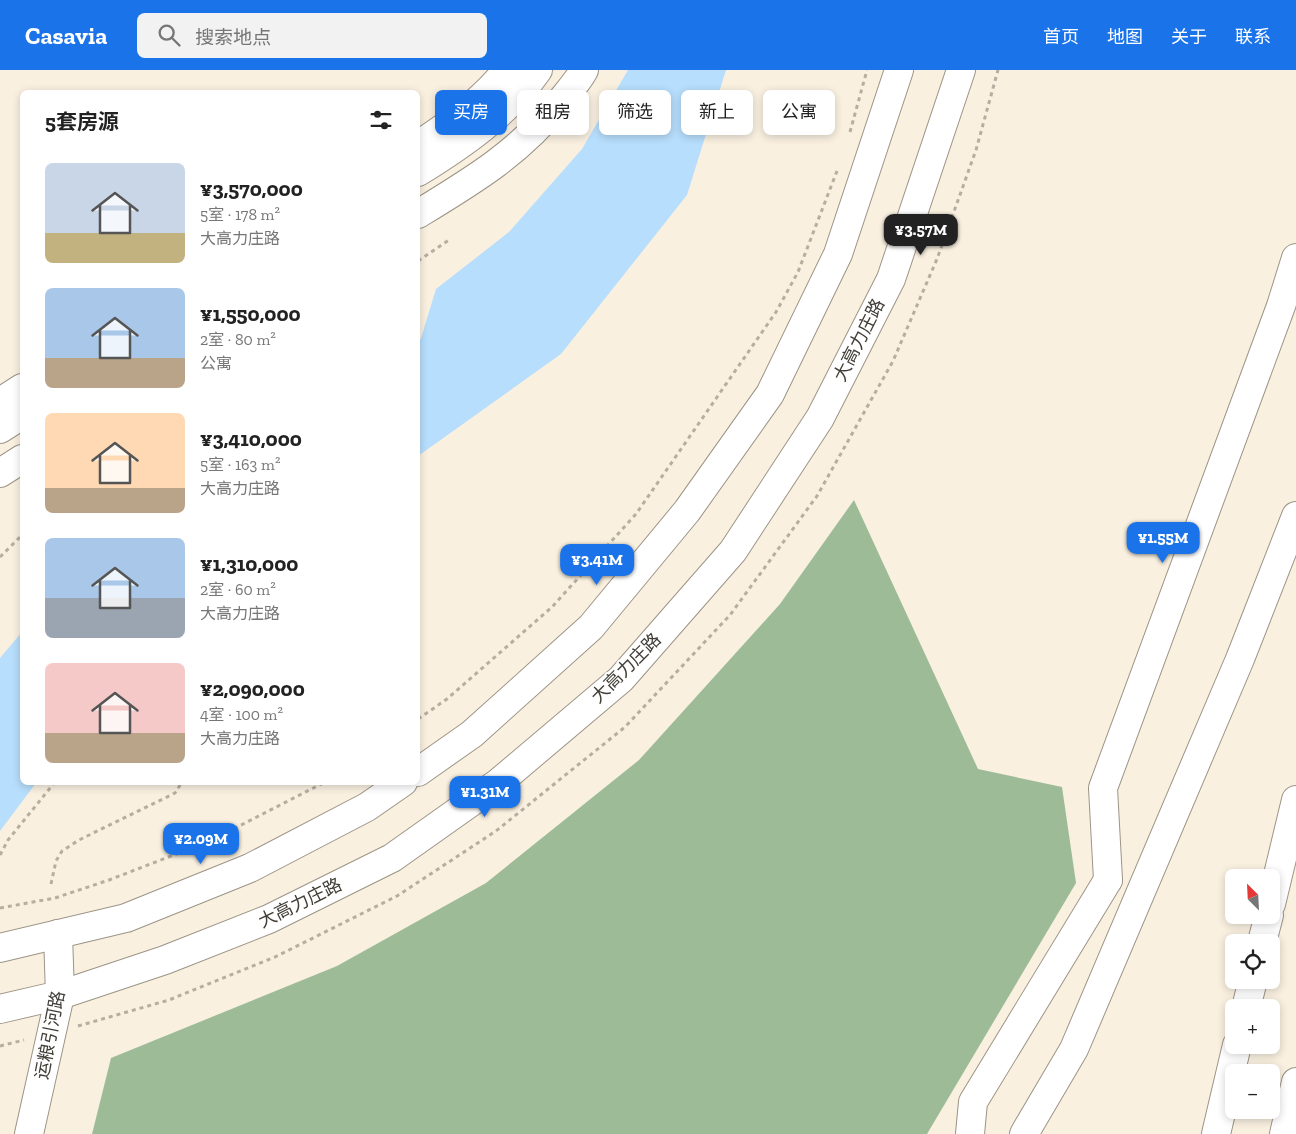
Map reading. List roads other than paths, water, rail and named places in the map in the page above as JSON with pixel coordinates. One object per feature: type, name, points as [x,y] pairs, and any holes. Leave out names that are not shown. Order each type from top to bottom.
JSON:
[{"type":"main road","points":[[420,143],[448,126],[495,84],[507,70]]},
{"type":"main road","points":[[420,171],[452,151],[494,118],[530,82],[538,70]]},
{"type":"main road","points":[[420,213],[485,173],[515,149],[547,118],[584,70]]},
{"type":"main road","points":[[420,771],[472,734],[591,627],[687,511],[770,394],[838,254],[899,70]]},
{"type":"main road","name":"大高力庄路","points":[[0,1009],[60,995],[165,960],[269,919],[392,858],[498,783],[621,679],[733,550],[820,418],[891,279],[961,70]]},
{"type":"main road","points":[[970,1134],[973,1102],[1108,880],[1103,788],[1281,306],[1296,258]]},
{"type":"main road","points":[[0,402],[20,389]]},
{"type":"main road","points":[[0,429],[20,416]]},
{"type":"main road","points":[[0,472],[20,460]]},
{"type":"main road","points":[[1024,1134],[1074,1049],[1240,659],[1296,516]]},
{"type":"main road","points":[[0,948],[126,918],[250,868],[367,807],[399,785]]},
{"type":"main road","points":[[1279,869],[1296,800]]},
{"type":"main road","name":"运粮引河路","points":[[29,1134],[60,995],[58,934]]},
{"type":"main road","points":[[1216,1134],[1235,1054]]},
{"type":"main road","points":[[1284,1134],[1296,1082]]},
{"type":"water","points":[[628,70],[726,70],[720,90],[681,90],[681,135],[706,135],[687,195],[561,354],[420,455],[420,339],[436,289],[509,232],[582,149],[599,120],[599,135],[671,135],[671,90],[616,90]]},
{"type":"water","points":[[20,634],[20,785],[34,785],[0,831],[0,658]]}]
